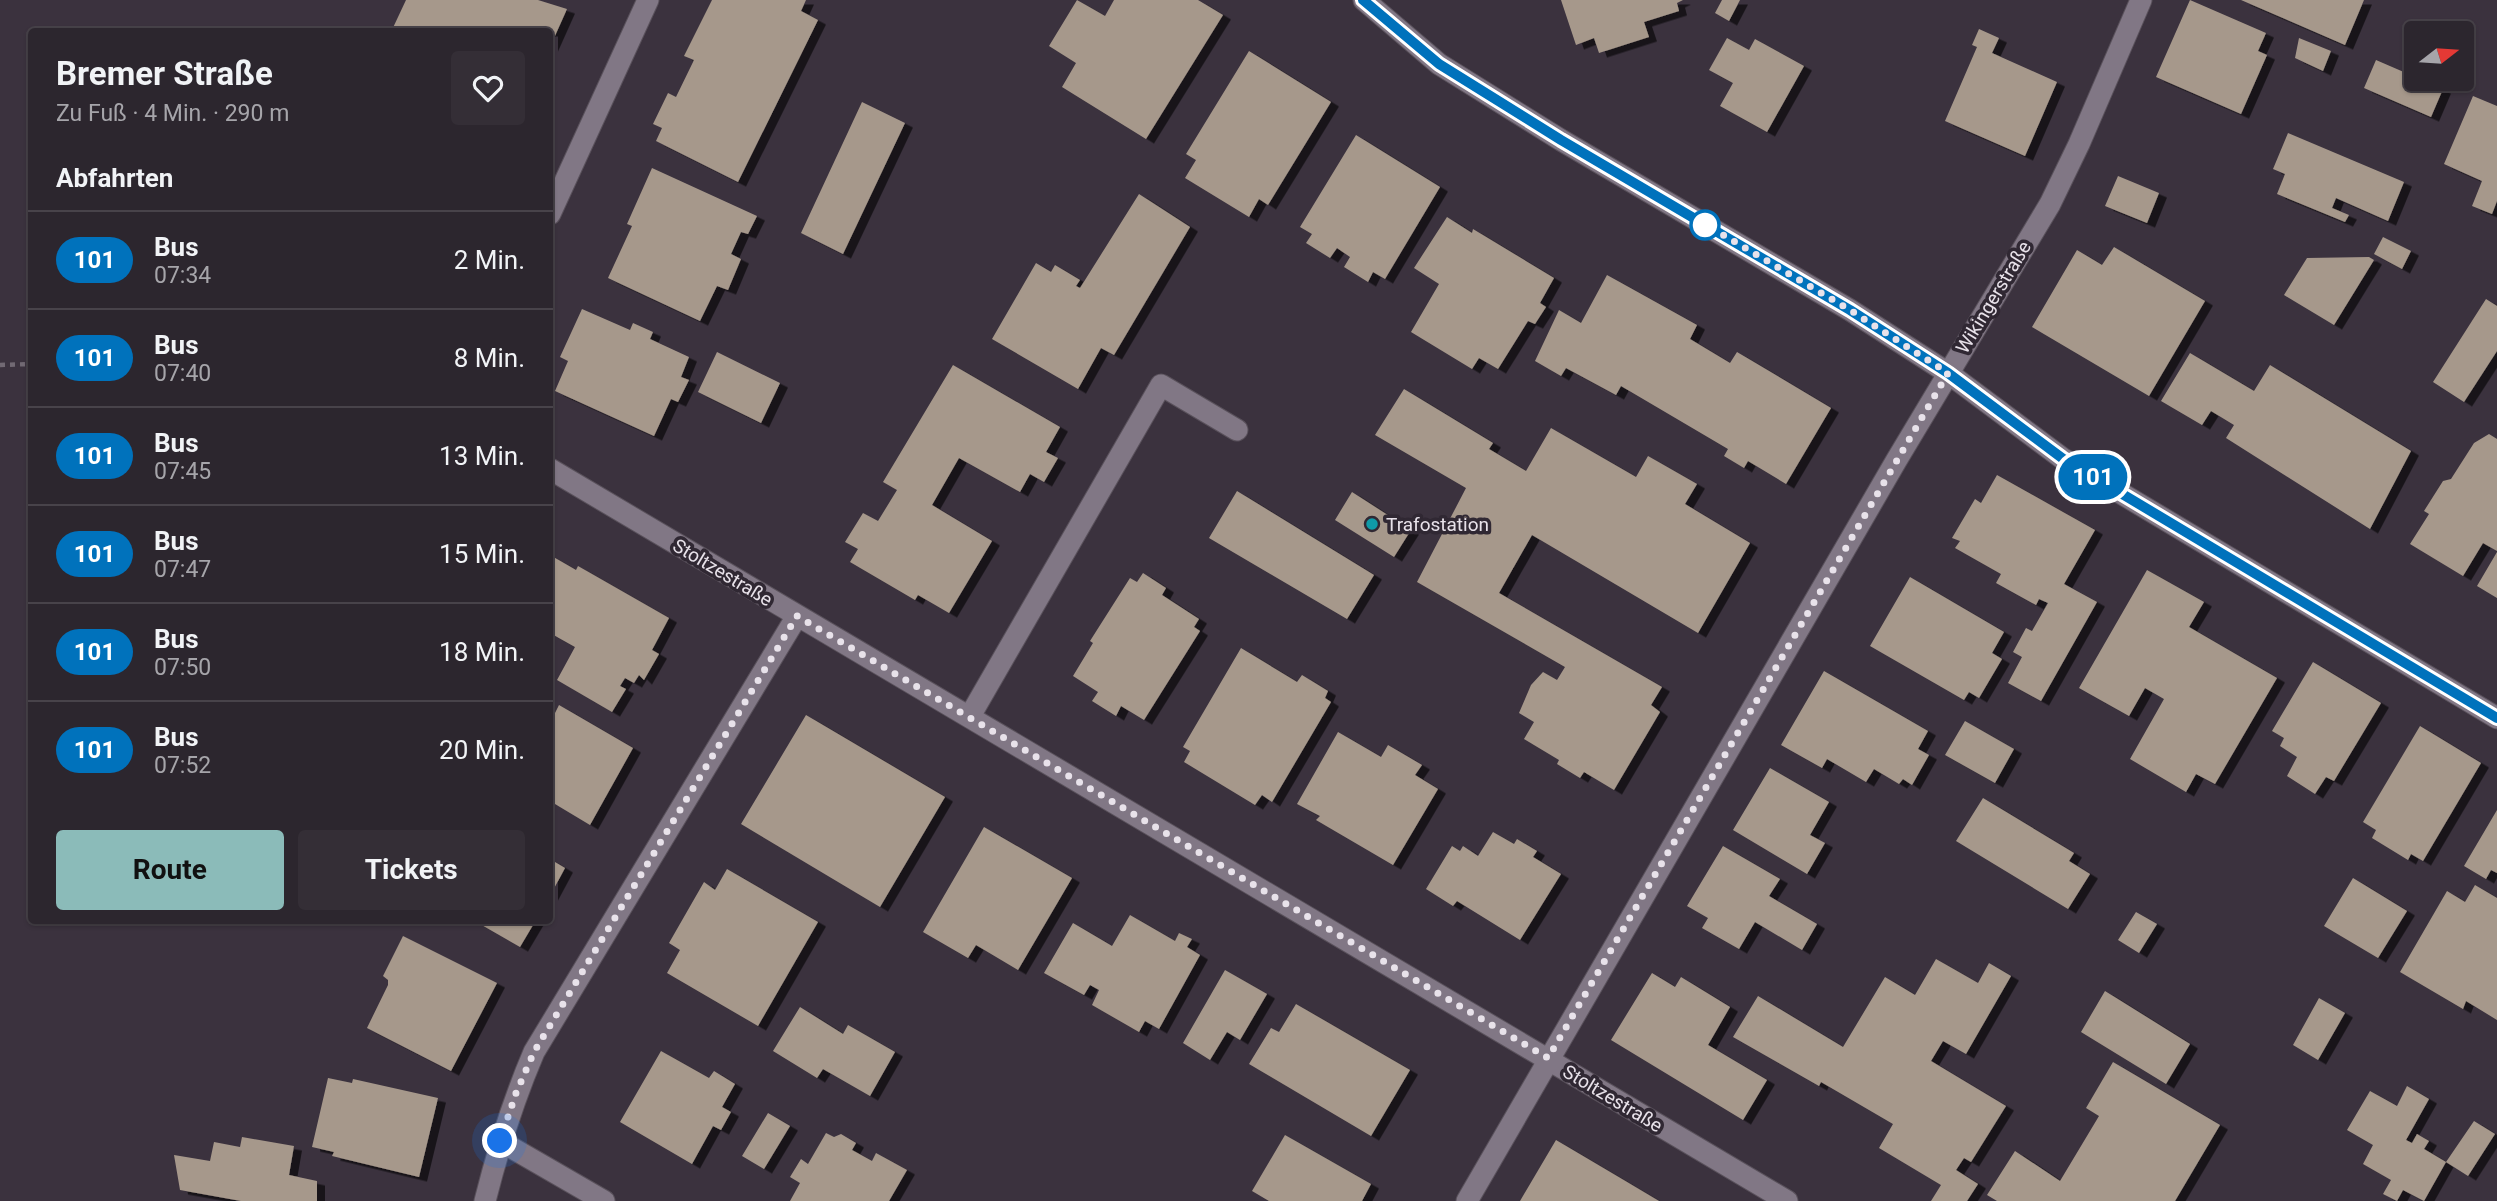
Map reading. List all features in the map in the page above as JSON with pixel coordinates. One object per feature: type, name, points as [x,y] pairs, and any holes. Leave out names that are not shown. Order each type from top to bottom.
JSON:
[{"type":"street","points":[[553,207],[648,0]]},
{"type":"street","points":[[1364,0],[1439,64],[1561,140],[1850,310],[1948,373],[2062,458],[2497,718]]},
{"type":"street","name":"Wikingerstraße","points":[[1466,1201],[1948,373],[2050,204],[2141,0]]},
{"type":"street","points":[[970,716],[1161,385],[1237,430]]},
{"type":"street","name":"Stoltzestraße","points":[[553,471],[1787,1201]]},
{"type":"street","points":[[485,1201],[500,1141],[516,1093],[534,1052],[797,616]]},
{"type":"street","points":[[500,1141],[604,1201]]},
{"type":"path","points":[[0,365],[28,364]]},
{"type":"building","points":[[406,0],[538,0],[567,9],[553,40],[553,28],[393,28]]},
{"type":"building","points":[[712,0],[806,0],[801,11],[818,20],[738,182],[656,141],[662,128],[653,124],[668,93],[676,97],[694,60],[684,56]]},
{"type":"building","points":[[1077,0],[1105,16],[1114,0],[1198,0],[1223,15],[1146,139],[1062,87],[1076,63],[1049,46]]},
{"type":"building","points":[[1561,0],[1683,0],[1677,3],[1679,11],[1644,22],[1649,37],[1599,53],[1594,38],[1576,45]]},
{"type":"building","points":[[1722,0],[1740,0],[1729,21],[1715,13]]},
{"type":"building","points":[[2190,0],[2266,33],[2258,51],[2267,55],[2241,114],[2156,77]]},
{"type":"building","points":[[2241,0],[2364,0],[2345,45]]},
{"type":"building","points":[[1979,29],[1999,38],[1992,53],[2057,82],[2025,156],[1945,121],[1977,47],[1972,45]]},
{"type":"building","points":[[1727,38],[1749,50],[1755,39],[1804,66],[1767,132],[1720,106],[1733,83],[1709,70]]},
{"type":"building","points":[[2299,38],[2331,51],[2323,71],[2295,58]]},
{"type":"building","points":[[1249,51],[1331,102],[1268,205],[1259,199],[1249,217],[1185,178],[1196,160],[1186,154]]},
{"type":"building","points":[[2376,60],[2404,72],[2404,91],[2442,91],[2431,117],[2364,88]]},
{"type":"building","points":[[2473,96],[2497,106],[2497,201],[2492,214],[2472,206],[2482,181],[2444,164]]},
{"type":"building","points":[[862,102],[905,123],[843,254],[801,233]]},
{"type":"building","points":[[2288,133],[2404,182],[2388,221],[2336,198],[2332,208],[2349,215],[2345,222],[2277,194],[2285,174],[2273,169]]},
{"type":"building","points":[[1356,135],[1440,187],[1385,279],[1373,272],[1368,282],[1344,267],[1350,257],[1337,248],[1330,258],[1306,243],[1312,234],[1300,227]]},
{"type":"building","points":[[652,168],[757,216],[748,234],[741,232],[731,254],[741,259],[728,290],[717,286],[700,321],[608,278],[632,226],[627,224]]},
{"type":"building","points":[[2118,176],[2159,193],[2147,223],[2105,206]]},
{"type":"building","points":[[1139,194],[1190,227],[1114,355],[1101,348],[1078,389],[992,339],[1036,263],[1051,272],[1055,265],[1080,280],[1076,286],[1080,288]]},
{"type":"building","points":[[1447,217],[1472,233],[1473,229],[1554,278],[1540,303],[1546,307],[1535,324],[1528,321],[1498,369],[1479,358],[1472,369],[1411,332],[1439,284],[1414,268]]},
{"type":"building","points":[[2383,237],[2411,251],[2402,269],[2374,254]]},
{"type":"building","points":[[2114,247],[2205,301],[2149,396],[2032,327],[2077,250],[2102,265]]},
{"type":"building","points":[[2369,257],[2374,260],[2334,325],[2284,295],[2307,258]]},
{"type":"building","points":[[1607,275],[1697,325],[1690,339],[1730,363],[1737,352],[1831,408],[1786,484],[1748,461],[1744,468],[1724,456],[1728,449],[1621,386],[1616,395],[1566,368],[1561,376],[1535,361],[1559,310],[1581,323]]},
{"type":"building","points":[[2486,299],[2497,306],[2497,351],[2464,402],[2433,382]]},
{"type":"building","points":[[582,309],[630,330],[633,323],[653,332],[650,339],[689,357],[681,377],[689,380],[678,402],[671,399],[654,436],[555,391],[568,361],[560,357]]},
{"type":"building","points":[[717,352],[780,383],[761,423],[698,392]]},
{"type":"building","points":[[2190,353],[2254,391],[2270,365],[2411,451],[2370,529],[2226,438],[2234,425],[2211,411],[2202,425],[2161,401]]},
{"type":"building","points":[[953,365],[1060,427],[1046,452],[1058,458],[1044,482],[1030,474],[1020,492],[959,458],[932,505],[992,541],[949,613],[918,595],[915,600],[850,562],[858,549],[845,542],[863,513],[878,521],[897,490],[883,482]]},
{"type":"building","points":[[1404,389],[1493,443],[1489,449],[1526,471],[1551,428],[1636,477],[1648,456],[1697,484],[1685,504],[1750,543],[1698,633],[1532,535],[1499,593],[1662,687],[1651,705],[1660,712],[1614,790],[1584,772],[1580,778],[1557,764],[1559,760],[1524,739],[1534,722],[1519,713],[1531,685],[1543,672],[1557,680],[1565,667],[1417,582],[1466,488],[1375,435]]},
{"type":"building","points":[[2489,434],[2497,439],[2497,551],[2483,543],[2463,576],[2410,544],[2429,514],[2424,511],[2443,481],[2451,479],[2474,443]]},
{"type":"building","points":[[1997,475],[2095,530],[2064,584],[2097,602],[2041,701],[2008,683],[2022,657],[2013,652],[2026,628],[2032,631],[2048,603],[2039,599],[2036,605],[1996,583],[2001,574],[1955,548],[1960,541],[1952,538],[1975,499],[1981,503]]},
{"type":"building","points":[[1237,491],[1374,575],[1347,619],[1209,538]]},
{"type":"building","name":"Trafostation","points":[[1352,492],[1411,530],[1394,557],[1335,520]]},
{"type":"building","points":[[2497,552],[2497,598],[2477,586]]},
{"type":"building","points":[[553,557],[576,570],[578,566],[669,618],[652,650],[659,654],[644,680],[639,675],[634,683],[625,678],[620,686],[626,689],[612,712],[557,680],[575,647],[553,635]]},
{"type":"building","points":[[2147,570],[2204,602],[2189,627],[2277,678],[2215,784],[2196,774],[2186,792],[2130,759],[2164,699],[2145,688],[2129,716],[2079,688]]},
{"type":"building","points":[[1143,573],[1166,588],[1162,595],[1199,619],[1194,627],[1200,631],[1144,720],[1121,706],[1116,716],[1092,701],[1098,692],[1073,676],[1093,643],[1090,641],[1130,578],[1137,582]]},
{"type":"building","points":[[1910,577],[2004,632],[1992,653],[2002,659],[1979,698],[1969,692],[1964,700],[1870,646]]},
{"type":"building","points":[[1241,648],[1297,682],[1302,675],[1328,691],[1325,698],[1331,702],[1272,802],[1262,795],[1255,805],[1184,762],[1190,751],[1183,747]]},
{"type":"building","points":[[2313,662],[2381,703],[2334,781],[2326,777],[2315,794],[2287,776],[2297,757],[2280,746],[2284,738],[2272,731]]},
{"type":"building","points":[[1824,671],[1928,731],[1918,749],[1929,755],[1912,785],[1903,779],[1899,784],[1874,769],[1866,782],[1827,759],[1822,768],[1781,745]]},
{"type":"building","points":[[559,705],[633,748],[590,825],[553,803],[554,715]]},
{"type":"building","points":[[806,715],[945,797],[880,907],[741,824]]},
{"type":"building","points":[[1965,721],[2014,749],[1995,783],[1945,755]]},
{"type":"building","points":[[2420,726],[2481,763],[2423,861],[2411,854],[2408,860],[2372,838],[2376,830],[2363,822]]},
{"type":"building","points":[[1338,732],[1381,757],[1388,745],[1422,765],[1415,775],[1438,789],[1393,865],[1316,820],[1320,816],[1297,804]]},
{"type":"building","points":[[1770,768],[1829,802],[1810,835],[1825,843],[1807,874],[1733,830]]},
{"type":"building","points":[[1983,798],[2074,853],[2069,861],[2090,874],[2068,909],[1956,841]]},
{"type":"building","points":[[2497,810],[2497,873],[2491,870],[2486,879],[2464,866]]},
{"type":"building","points":[[984,827],[1072,878],[1018,970],[976,945],[968,958],[923,932]]},
{"type":"building","points":[[1493,832],[1514,844],[1517,839],[1537,851],[1533,857],[1561,874],[1520,940],[1457,901],[1453,906],[1426,889],[1452,846],[1460,851],[1463,846],[1478,856]]},
{"type":"building","points":[[1723,846],[1780,879],[1769,896],[1817,924],[1802,950],[1755,922],[1739,949],[1702,928],[1708,918],[1687,906]]},
{"type":"building","points":[[553,861],[565,868],[553,890]]},
{"type":"building","points":[[727,869],[818,922],[758,1026],[667,973],[680,950],[669,943],[704,882],[715,890]]},
{"type":"building","points":[[2353,878],[2407,911],[2378,958],[2324,926]]},
{"type":"building","points":[[2475,885],[2497,898],[2497,1020],[2466,1001],[2463,1009],[2400,972],[2447,891],[2465,902]]},
{"type":"building","points":[[2136,912],[2157,924],[2139,953],[2118,940]]},
{"type":"building","points":[[1130,915],[1175,941],[1179,933],[1192,939],[1187,947],[1200,955],[1159,1029],[1145,1021],[1139,1032],[1092,1005],[1099,990],[1090,985],[1084,995],[1044,973],[1073,923],[1112,946]]},
{"type":"building","points":[[480,924],[534,924],[520,947]]},
{"type":"building","points":[[403,936],[497,983],[451,1071],[367,1028],[388,985],[388,980],[383,976]]},
{"type":"building","points":[[1936,959],[1978,983],[1989,963],[2011,976],[1966,1054],[1943,1041],[1931,1061],[2006,1106],[1971,1162],[1964,1158],[1956,1170],[1978,1184],[1967,1201],[1931,1201],[1941,1185],[1879,1148],[1893,1124],[1821,1082],[1819,1086],[1733,1037],[1758,996],[1843,1047],[1885,977],[1915,995]]},
{"type":"building","points":[[1225,970],[1267,994],[1240,1040],[1227,1032],[1210,1060],[1183,1043]]},
{"type":"building","points":[[1652,973],[1675,987],[1681,977],[1730,1007],[1708,1045],[1767,1080],[1743,1120],[1611,1040]]},
{"type":"building","points":[[2105,991],[2190,1044],[2166,1084],[2081,1032]]},
{"type":"building","points":[[2319,998],[2345,1013],[2318,1060],[2293,1045]]},
{"type":"building","points":[[1296,1004],[1410,1070],[1371,1136],[1249,1064],[1271,1028],[1279,1032]]},
{"type":"building","points":[[800,1007],[843,1034],[848,1025],[895,1052],[870,1096],[823,1069],[817,1078],[773,1051]]},
{"type":"building","points":[[661,1051],[709,1078],[714,1071],[735,1084],[722,1107],[731,1112],[721,1130],[713,1126],[692,1164],[620,1122]]},
{"type":"building","points":[[2113,1062],[2220,1125],[2175,1201],[1997,1201],[1987,1195],[2015,1151],[2060,1181],[2099,1116],[2086,1108]]},
{"type":"building","points":[[328,1078],[352,1083],[353,1079],[438,1098],[419,1177],[332,1156],[334,1152],[312,1147]]},
{"type":"building","points":[[2407,1086],[2429,1099],[2406,1140],[2412,1143],[2417,1134],[2429,1141],[2424,1149],[2446,1162],[2424,1201],[2403,1190],[2397,1201],[2383,1194],[2391,1180],[2363,1164],[2373,1145],[2347,1130],[2370,1091],[2397,1106]]},
{"type":"building","points":[[768,1113],[790,1126],[764,1169],[742,1156]]},
{"type":"building","points":[[2474,1121],[2495,1134],[2468,1176],[2446,1162]]},
{"type":"building","points":[[826,1133],[834,1137],[841,1134],[856,1143],[852,1150],[872,1161],[876,1153],[907,1170],[889,1201],[790,1201],[800,1183],[790,1177],[801,1159],[808,1164]]},
{"type":"building","points":[[1285,1135],[1371,1184],[1362,1201],[1269,1201],[1252,1191]]},
{"type":"building","points":[[242,1137],[294,1146],[289,1175],[317,1181],[317,1201],[241,1201],[180,1190],[174,1155],[210,1161],[214,1142],[240,1147]]},
{"type":"building","points":[[1556,1140],[1622,1179],[1659,1201],[1520,1201]]},
{"type":"bus line","name":"101","points":[[1363,0],[1439,64],[1561,140],[1850,310],[1948,373],[2062,458],[2497,718]]},
{"type":"place","name":"Trafostation","points":[[1372,524]]},
{"type":"route","points":[[500,1141],[516,1093],[534,1052],[797,616],[1548,1058],[1948,373],[1850,310],[1698,220],[1705,225]]}]
